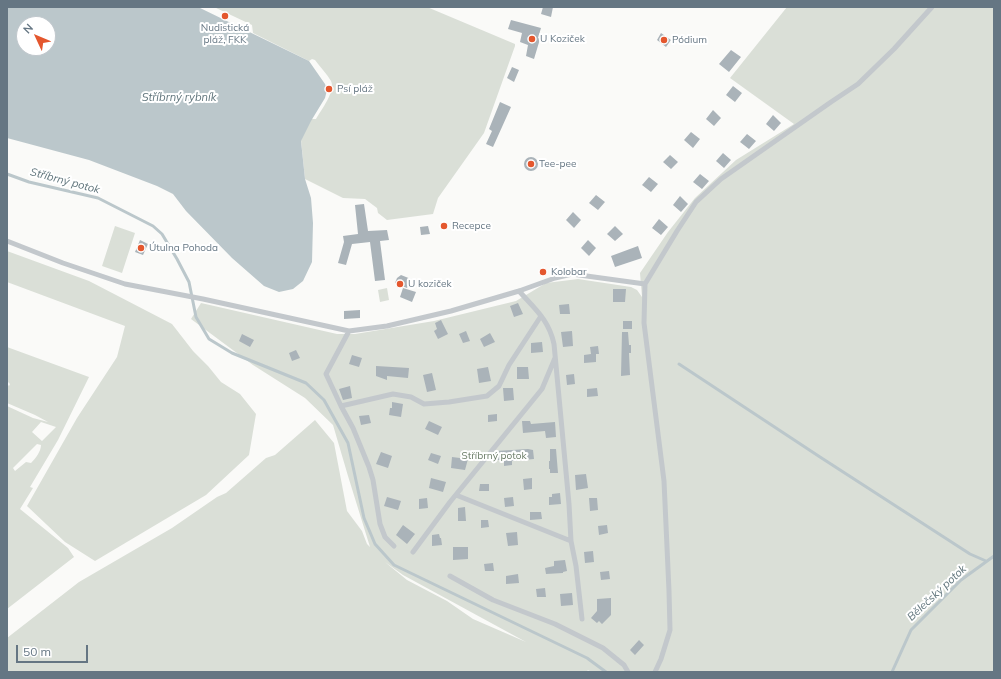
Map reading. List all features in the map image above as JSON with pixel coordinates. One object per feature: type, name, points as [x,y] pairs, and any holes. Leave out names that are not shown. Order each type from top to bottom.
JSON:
[{"type":"lane","points":[[655,672],[661,659],[670,630],[664,481],[644,323],[645,284],[696,202],[721,179],[858,84],[894,49],[932,7]]},
{"type":"lane","points":[[7,241],[125,284],[184,295],[349,331],[387,326],[451,311],[572,274],[645,284]]},
{"type":"lane","points":[[519,291],[541,316],[552,332],[556,357],[571,541],[576,566],[582,619]]},
{"type":"lane","points":[[341,406],[393,394],[411,397],[424,404],[487,396],[499,386],[509,365],[541,316]]},
{"type":"lane","points":[[349,331],[326,374],[353,428],[369,467],[373,480],[380,524],[385,537],[394,546]]},
{"type":"lane","points":[[413,552],[456,494],[542,389],[556,357]]},
{"type":"lane","points":[[456,494],[571,541]]},
{"type":"lane","points":[[450,576],[493,600],[555,624],[603,648],[624,665],[628,672]]},
{"type":"green space","points":[[214,7],[427,7],[515,44],[515,46],[484,133],[438,198],[433,214],[387,220],[378,213],[377,208],[365,199],[343,198],[305,179],[301,140],[310,119],[316,119],[330,95],[332,85],[329,78],[315,60],[312,59],[309,61],[253,33],[252,25]]},
{"type":"green space","points":[[787,7],[994,7],[994,672],[593,672],[587,670],[589,672],[7,672],[7,638],[79,582],[172,528],[217,497],[226,493],[266,458],[275,455],[315,420],[334,443],[347,511],[362,531],[367,544],[370,547],[333,425],[305,398],[253,365],[191,319],[201,303],[337,334],[355,334],[434,321],[516,301],[546,283],[578,279],[631,287],[637,290],[642,297],[640,273],[668,232],[695,198],[736,160],[794,124],[730,78]],"holes":[[[385,562],[403,575],[526,642],[473,619],[447,601],[407,580]]]},
{"type":"green space","points":[[115,226],[135,233],[122,273],[102,266]]},
{"type":"green space","points":[[7,251],[89,281],[172,324],[193,351],[221,382],[240,394],[256,414],[249,455],[206,495],[95,561],[65,542],[27,506],[77,418],[117,357],[125,326],[7,282]]},
{"type":"green space","points":[[387,288],[389,300],[380,302],[378,290]]},
{"type":"green space","points":[[7,347],[89,377],[58,440],[30,487],[33,488],[20,509],[68,548],[74,557],[7,609],[7,406],[33,418],[48,422],[7,403]],"holes":[[[41,422],[56,427],[42,441],[32,432]],[[37,444],[41,445],[41,447],[35,459],[31,463],[26,462],[15,471],[13,468]]]},
{"type":"water","name":"Stříbrný rybník","points":[[7,7],[198,7],[309,61],[325,84],[327,90],[325,98],[301,141],[305,179],[311,198],[313,223],[312,262],[303,281],[293,289],[279,292],[264,286],[232,258],[186,211],[173,194],[157,186],[89,160],[7,138]]},
{"type":"building","points":[[543,7],[553,7],[551,17],[541,14]]},
{"type":"building","points":[[511,20],[541,28],[538,38],[540,39],[534,59],[526,56],[528,45],[520,42],[522,33],[508,29]]},
{"type":"building","name":"Pódium","points":[[661,33],[671,40],[666,47],[657,40]]},
{"type":"building","points":[[731,50],[741,57],[729,72],[719,64]]},
{"type":"building","points":[[512,67],[519,70],[514,82],[507,78]]},
{"type":"building","points":[[733,86],[742,93],[735,102],[726,95]]},
{"type":"building","points":[[500,102],[511,107],[493,147],[486,144],[492,131],[489,129]]},
{"type":"building","points":[[713,110],[721,118],[714,126],[706,119]]},
{"type":"building","points":[[773,115],[781,123],[774,131],[766,124]]},
{"type":"building","points":[[691,132],[700,139],[693,148],[684,140]]},
{"type":"building","points":[[747,134],[756,141],[749,149],[740,142]]},
{"type":"building","points":[[723,153],[731,160],[724,168],[716,161]]},
{"type":"building","points":[[670,155],[678,162],[671,169],[663,162]]},
{"type":"building","name":"Tee-pee","points":[[528,157],[534,157],[538,161],[538,167],[534,171],[528,171],[524,167],[524,161]]},
{"type":"building","points":[[700,174],[709,181],[702,189],[693,182]]},
{"type":"building","points":[[649,177],[658,184],[651,192],[642,185]]},
{"type":"building","points":[[596,195],[605,202],[598,210],[589,203]]},
{"type":"building","points":[[680,196],[688,204],[681,212],[673,205]]},
{"type":"building","points":[[364,204],[368,231],[387,230],[389,240],[380,241],[385,280],[375,281],[370,242],[352,244],[346,265],[338,263],[344,242],[343,236],[358,234],[355,205]]},
{"type":"building","points":[[573,212],[581,220],[574,228],[566,220]]},
{"type":"building","points":[[659,219],[668,227],[661,235],[652,228]]},
{"type":"building","points":[[428,226],[430,234],[421,235],[420,227]]},
{"type":"building","points":[[615,226],[623,234],[615,241],[607,234]]},
{"type":"building","name":"Útulna Pohoda","points":[[140,240],[148,244],[143,255],[135,252]]},
{"type":"building","points":[[588,240],[596,248],[589,256],[581,248]]},
{"type":"building","points":[[638,246],[642,258],[615,267],[611,256]]},
{"type":"building","points":[[401,275],[411,279],[407,288],[395,283],[397,278]]},
{"type":"building","points":[[403,288],[416,292],[412,302],[400,297]]},
{"type":"building","points":[[613,289],[626,289],[625,302],[613,302]]},
{"type":"building","points":[[518,303],[523,314],[514,317],[510,306]]},
{"type":"building","points":[[569,304],[570,314],[560,314],[559,305]]},
{"type":"building","points":[[360,310],[360,318],[344,319],[344,311]]},
{"type":"building","points":[[441,320],[448,334],[438,339],[434,331],[437,329],[435,323]]},
{"type":"building","points":[[623,321],[632,321],[632,329],[623,329]]},
{"type":"building","points":[[466,331],[470,341],[463,343],[459,334]]},
{"type":"building","points":[[572,331],[573,346],[563,347],[561,332]]},
{"type":"building","points":[[622,332],[628,332],[631,353],[629,353],[630,375],[621,376]]},
{"type":"building","points":[[490,333],[495,342],[484,347],[480,339]]},
{"type":"building","points":[[242,334],[254,340],[250,347],[239,341]]},
{"type":"building","points":[[542,342],[543,352],[531,353],[531,343]]},
{"type":"building","points":[[598,346],[599,354],[596,354],[596,362],[584,363],[584,355],[591,354],[590,347]]},
{"type":"building","points":[[296,350],[300,358],[292,361],[289,353]]},
{"type":"building","points":[[352,355],[362,358],[359,367],[349,364]]},
{"type":"building","points":[[376,366],[409,368],[408,378],[387,376],[387,380],[376,376]]},
{"type":"building","points":[[488,367],[491,381],[479,383],[477,369]]},
{"type":"building","points":[[517,367],[528,367],[529,379],[517,379]]},
{"type":"building","points":[[432,373],[436,390],[427,392],[423,375]]},
{"type":"building","points":[[574,374],[575,384],[567,385],[566,375]]},
{"type":"building","points":[[350,386],[352,398],[343,400],[339,389]]},
{"type":"building","points":[[503,388],[513,388],[514,400],[504,401]]},
{"type":"building","points":[[597,388],[598,396],[587,397],[587,389]]},
{"type":"building","points":[[392,402],[403,404],[401,417],[389,415],[390,408],[392,408]]},
{"type":"building","points":[[497,414],[497,421],[488,422],[488,415]]},
{"type":"building","points":[[369,415],[371,423],[361,425],[359,416]]},
{"type":"building","points":[[429,421],[442,427],[438,435],[425,429]]},
{"type":"building","points":[[522,421],[530,421],[531,424],[555,422],[556,437],[546,438],[545,431],[523,433]]},
{"type":"building","points":[[550,449],[556,449],[558,473],[550,473]]},
{"type":"building","points":[[533,450],[534,459],[512,461],[512,465],[504,466],[504,460],[496,460],[496,451]]},
{"type":"building","points":[[381,452],[392,456],[388,468],[376,464]]},
{"type":"building","points":[[431,453],[441,456],[438,464],[428,460]]},
{"type":"building","points":[[452,457],[468,459],[465,470],[451,468]]},
{"type":"building","points":[[586,474],[588,488],[576,490],[575,475]]},
{"type":"building","points":[[431,478],[446,482],[443,492],[429,488]]},
{"type":"building","points":[[532,478],[532,489],[524,490],[523,479]]},
{"type":"building","points":[[480,484],[489,484],[489,491],[479,491]]},
{"type":"building","points":[[560,493],[561,504],[549,505],[549,497],[552,497],[552,494]]},
{"type":"building","points":[[387,497],[401,501],[398,510],[384,506]]},
{"type":"building","points":[[513,497],[514,506],[505,507],[504,498]]},
{"type":"building","points":[[427,498],[428,508],[419,509],[419,499]]},
{"type":"building","points":[[589,498],[597,498],[598,510],[590,511]]},
{"type":"building","points":[[465,507],[466,521],[458,521],[458,508]]},
{"type":"building","points":[[530,512],[541,512],[542,519],[530,520]]},
{"type":"building","points":[[481,520],[488,520],[489,527],[481,528]]},
{"type":"building","points":[[403,525],[415,534],[407,544],[396,535]]},
{"type":"building","points":[[607,525],[608,533],[599,535],[598,526]]},
{"type":"building","points":[[517,532],[518,545],[508,546],[506,533]]},
{"type":"building","points":[[439,534],[442,545],[432,546],[432,535]]},
{"type":"building","points":[[453,547],[468,547],[468,559],[453,560]]},
{"type":"building","points":[[593,551],[594,562],[585,563],[584,552]]},
{"type":"building","points":[[565,560],[567,571],[563,573],[546,574],[545,568],[554,566],[554,561]]},
{"type":"building","points":[[493,563],[494,571],[485,571],[484,564]]},
{"type":"building","points":[[609,571],[610,579],[601,580],[600,572]]},
{"type":"building","points":[[518,574],[519,583],[506,584],[506,576]]},
{"type":"building","points":[[545,588],[546,597],[537,597],[536,589]]},
{"type":"building","points":[[572,593],[573,605],[561,606],[560,594]]},
{"type":"building","points":[[611,598],[611,615],[602,624],[599,621],[597,623],[591,618],[597,611],[597,599]]},
{"type":"building","points":[[639,640],[644,645],[635,655],[630,650]]},
{"type":"waterway","name":"Stříbrný potok","points":[[7,174],[29,182],[98,198],[153,226],[162,234],[189,282],[196,317],[209,339],[232,353],[306,383],[324,400],[348,443],[364,518],[375,544],[394,565],[587,658],[606,672]]},
{"type":"waterway","points":[[679,364],[970,554],[986,561]]},
{"type":"waterway","name":"Bělečský potok","points":[[892,672],[911,630],[961,580],[994,556]]},
{"type":"place","name":"Nudistická pláž, FKK","points":[[225,16]]},
{"type":"place","name":"U Koziček","points":[[532,39]]},
{"type":"place","name":"Pódium","points":[[664,40]]},
{"type":"place","name":"Psí pláž","points":[[329,89]]},
{"type":"place","name":"Tee-pee","points":[[531,164]]},
{"type":"place","name":"Recepce","points":[[444,226]]},
{"type":"place","name":"Útulna Pohoda","points":[[141,248]]},
{"type":"place","name":"Kolobar","points":[[543,272]]},
{"type":"place","name":"U koziček","points":[[400,284]]}]
